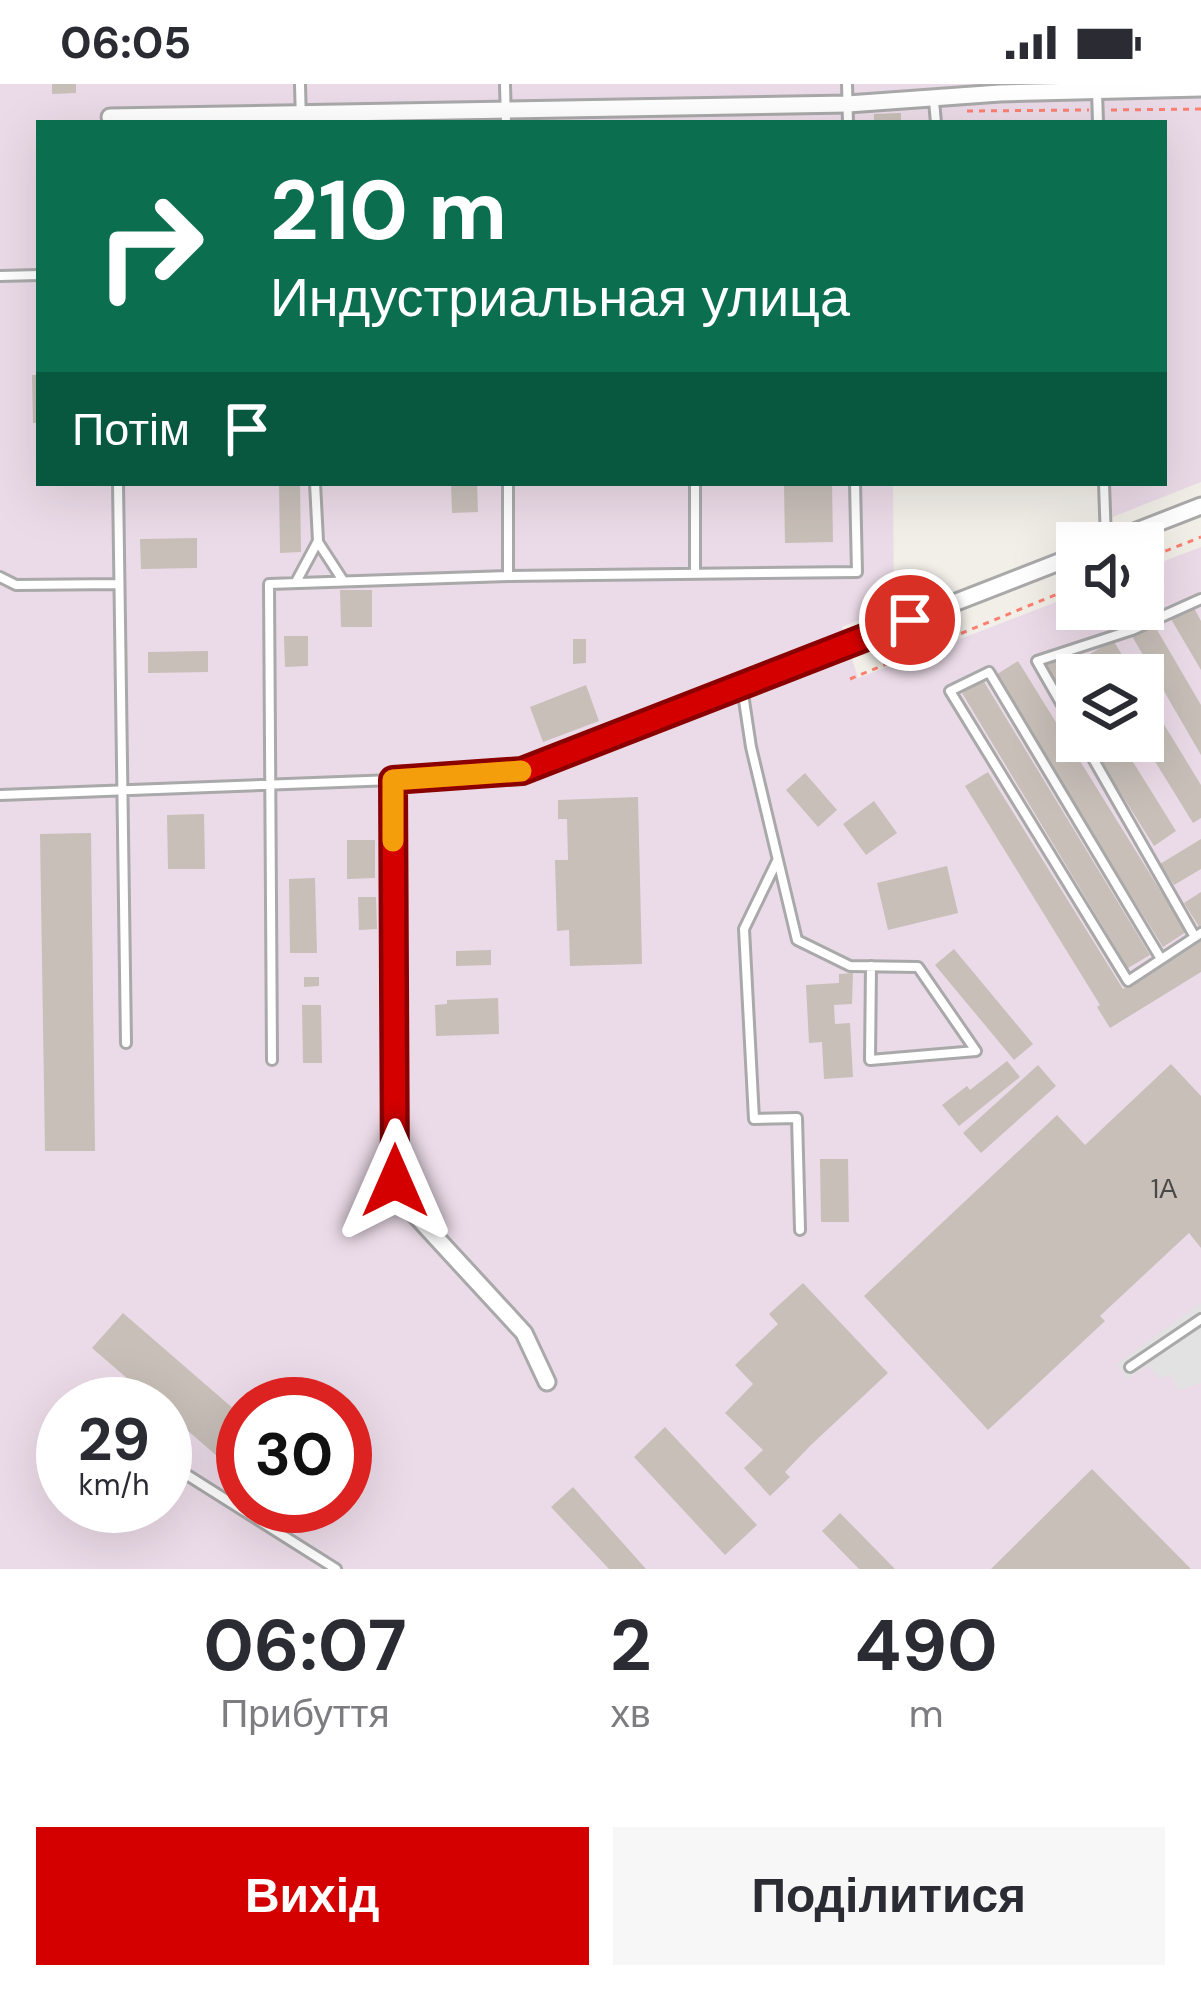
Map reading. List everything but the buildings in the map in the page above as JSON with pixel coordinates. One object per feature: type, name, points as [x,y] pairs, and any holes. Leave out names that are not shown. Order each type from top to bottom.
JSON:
[{"type":"street","points":[[111,120],[692,115],[848,104],[934,105],[1000,88],[1201,88]]},
{"type":"street","points":[[1160,522],[1201,506]]},
{"type":"street","points":[[547,1382],[524,1333],[408,1207],[395,1181],[393,780],[522,771],[1056,562]]},
{"type":"lane","points":[[301,84],[301,117]]},
{"type":"lane","points":[[506,84],[506,117]]},
{"type":"lane","points":[[848,84],[848,120]]},
{"type":"lane","points":[[1096,89],[1098,120]]},
{"type":"lane","points":[[934,105],[935,120]]},
{"type":"lane","points":[[0,276],[36,275]]},
{"type":"lane","points":[[118,486],[126,1043]]},
{"type":"lane","points":[[315,486],[318,542],[343,581]]},
{"type":"lane","points":[[508,486],[508,576]]},
{"type":"lane","points":[[694,573],[695,486]]},
{"type":"lane","points":[[272,1060],[269,584],[857,572],[855,486]]},
{"type":"lane","points":[[1104,486],[1105,522]]},
{"type":"lane","points":[[295,584],[318,542]]},
{"type":"lane","points":[[0,577],[16,585],[119,584]]},
{"type":"lane","points":[[1164,616],[1201,599]]},
{"type":"lane","points":[[1058,654],[1132,630]]},
{"type":"lane","points":[[1056,655],[1037,661],[1056,694]]},
{"type":"lane","points":[[1095,762],[1198,935],[1161,959],[1127,981],[950,691],[989,672],[1161,959]]},
{"type":"lane","points":[[742,686],[751,747],[797,940],[850,966],[871,966],[918,967],[976,1051],[870,1060],[871,966]]},
{"type":"lane","points":[[0,795],[393,780]]},
{"type":"lane","points":[[778,860],[744,929],[754,1119],[797,1118],[800,1230]]},
{"type":"lane","points":[[1130,1367],[1201,1318]]},
{"type":"lane","points":[[192,1478],[336,1569]]},
{"type":"path","points":[[934,105],[1201,110]]},
{"type":"path","points":[[1164,552],[1201,537]]},
{"type":"path","points":[[850,679],[1056,595]]},
{"type":"shaded area","points":[[0,84],[1201,84],[1201,482],[1110,518],[1109,486],[1167,486],[1167,120],[36,120],[36,486],[893,486],[894,605],[842,627],[858,678],[1056,602],[1056,630],[1164,630],[1164,561],[1201,547],[1201,1569],[0,1569]]},
{"type":"shaded area","points":[[1201,1303],[1201,1383],[1179,1390],[1169,1374],[1160,1379],[1148,1366],[1127,1379],[1117,1364]]},
{"type":"slow traffic","points":[[393,841],[393,780],[521,771]]},
{"type":"route","points":[[395,1181],[393,780],[522,771],[910,620]]}]
